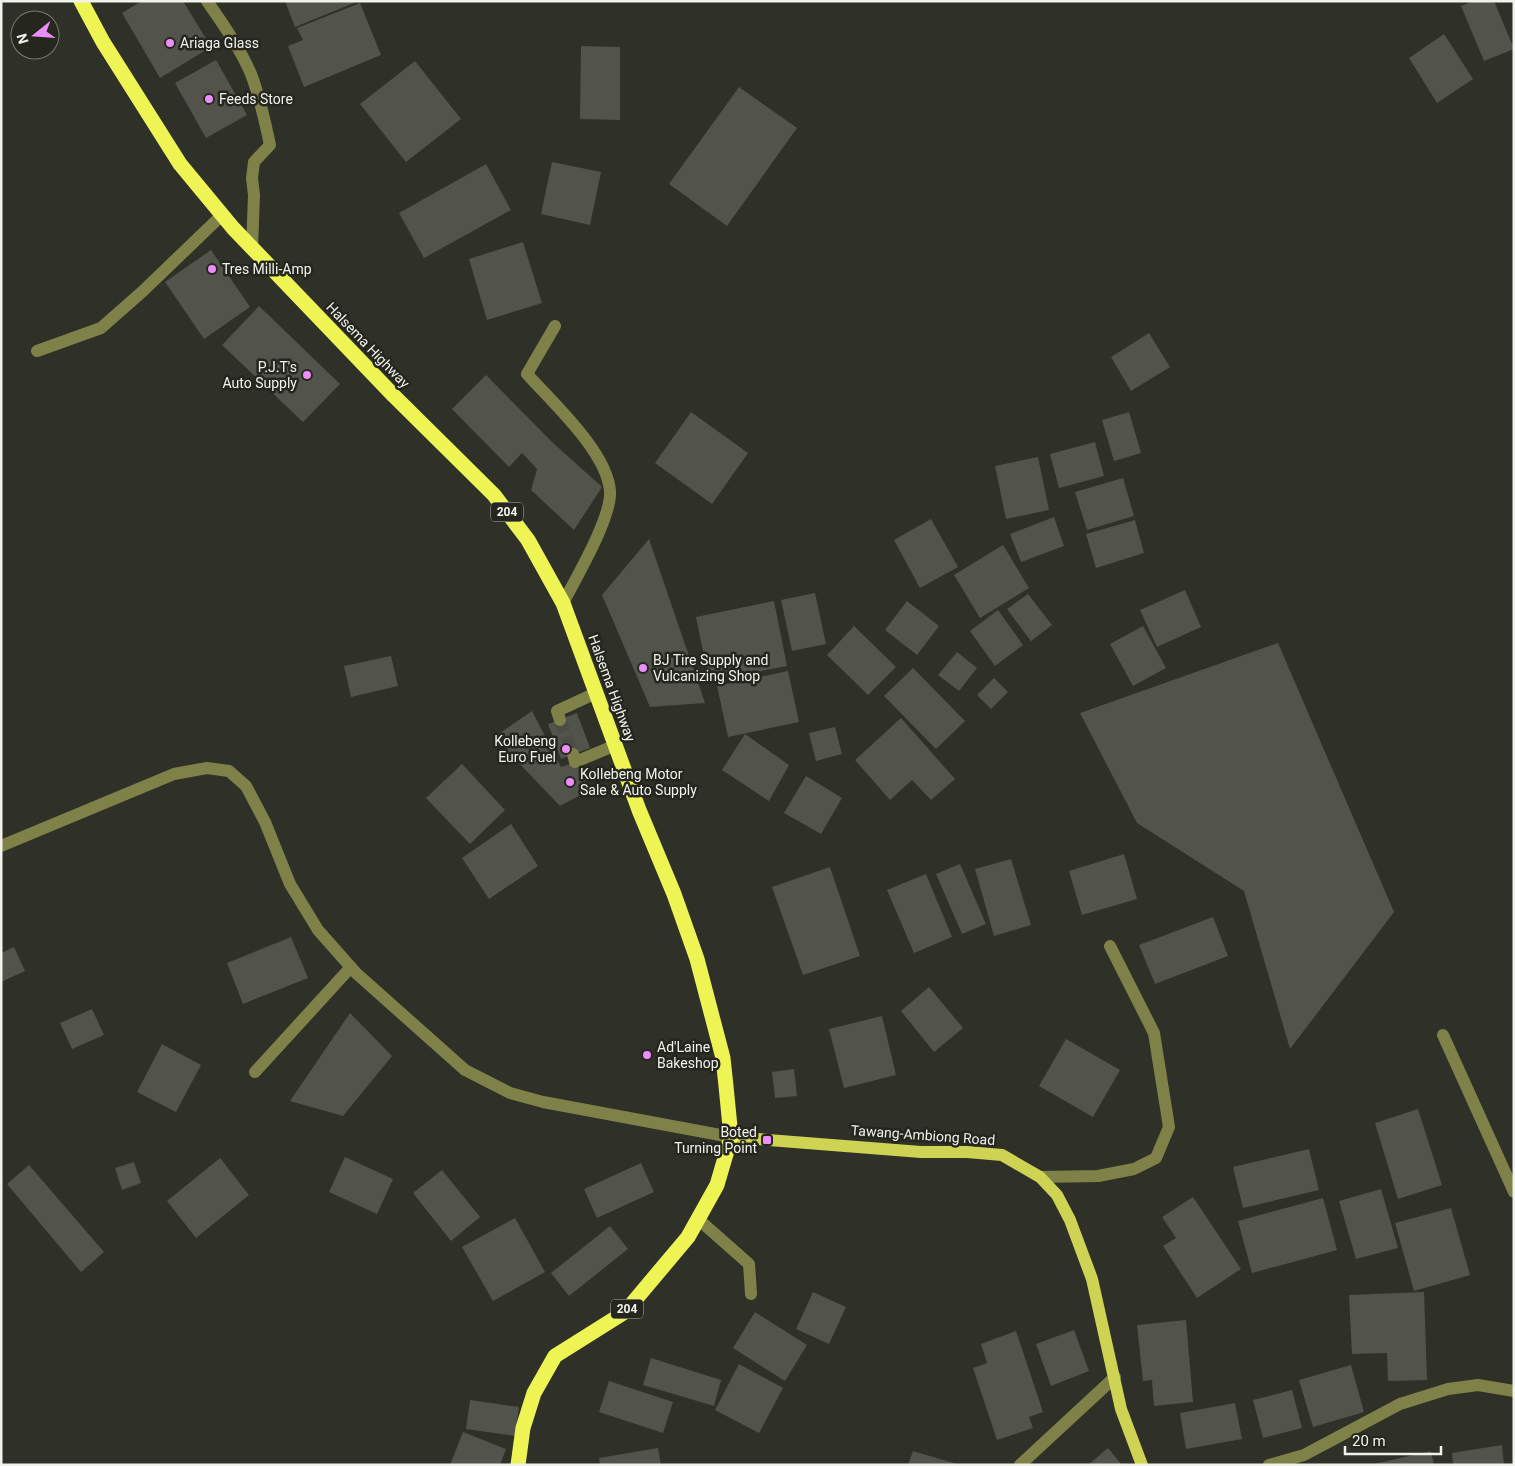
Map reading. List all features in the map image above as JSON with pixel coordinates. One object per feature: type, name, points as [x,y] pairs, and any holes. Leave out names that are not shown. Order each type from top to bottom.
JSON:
[{"type":"highway","name":"Halsema Highway","points":[[81,1],[103,42],[180,164],[222,215],[394,396],[494,495],[528,540],[563,603],[639,810],[674,894],[696,959],[722,1058],[731,1138],[717,1185],[688,1238],[625,1312],[555,1356],[534,1392],[523,1428],[518,1465]]},
{"type":"main road","name":"Tawang-Ambiong Road","points":[[731,1138],[921,1152],[966,1152],[1002,1155],[1040,1177],[1057,1195],[1079,1242],[1092,1279],[1121,1409],[1142,1465]]},
{"type":"street","points":[[207,1],[224,26],[251,74],[270,145],[254,162],[252,178],[254,195],[252,248]]},
{"type":"street","points":[[37,351],[101,328],[143,291],[222,215]]},
{"type":"street","points":[[555,326],[527,374],[598,456],[610,491],[608,507],[594,542],[563,603]]},
{"type":"street","points":[[560,720],[557,711],[596,693]]},
{"type":"street","points":[[573,754],[575,762],[616,745]]},
{"type":"street","points":[[1,846],[174,774],[207,768],[229,771],[246,786],[265,822],[290,884],[318,930],[351,967],[466,1070],[510,1093],[543,1102],[731,1138]]},
{"type":"street","points":[[1040,1177],[1098,1176],[1134,1169],[1156,1158],[1169,1127],[1154,1033],[1110,946]]},
{"type":"street","points":[[255,1072],[351,967]]},
{"type":"street","points":[[1443,1035],[1514,1192]]},
{"type":"street","points":[[698,1220],[749,1264],[751,1294]]},
{"type":"street","points":[[1020,1465],[1114,1377]]},
{"type":"street","points":[[1269,1465],[1304,1455],[1400,1404],[1448,1389],[1478,1385],[1514,1391]]},
{"type":"building","points":[[142,1],[183,1],[211,47],[160,78],[122,13]]},
{"type":"building","points":[[285,1],[359,1],[295,27]]},
{"type":"building","points":[[1473,1],[1494,1],[1514,49],[1484,61],[1461,6]]},
{"type":"building","points":[[360,3],[381,55],[304,87],[288,46],[303,40],[297,28]]},
{"type":"building","points":[[1444,34],[1473,79],[1437,103],[1409,58]]},
{"type":"building","points":[[581,46],[620,47],[620,120],[580,119]]},
{"type":"building","points":[[216,60],[247,115],[206,138],[175,83]]},
{"type":"building","points":[[415,61],[461,119],[406,162],[360,104]]},
{"type":"building","points":[[739,87],[797,128],[727,226],[669,184]]},
{"type":"building","points":[[552,162],[601,172],[590,225],[541,214]]},
{"type":"building","points":[[486,164],[511,210],[424,258],[399,213]]},
{"type":"building","points":[[523,242],[542,303],[487,320],[469,259]]},
{"type":"building","points":[[211,250],[250,307],[204,339],[165,282]]},
{"type":"building","points":[[259,306],[340,384],[303,422],[222,345]]},
{"type":"building","points":[[1149,333],[1170,367],[1131,391],[1111,357]]},
{"type":"building","points":[[486,375],[552,442],[602,487],[574,530],[531,490],[537,469],[522,453],[509,467],[452,409]]},
{"type":"building","points":[[691,412],[748,453],[712,504],[655,463]]},
{"type":"building","points":[[1129,412],[1141,453],[1114,461],[1102,420]]},
{"type":"building","points":[[1095,442],[1104,476],[1059,488],[1050,454]]},
{"type":"building","points":[[1038,457],[1049,510],[1006,519],[995,466]]},
{"type":"building","points":[[1123,478],[1134,516],[1087,530],[1075,492]]},
{"type":"building","points":[[1054,517],[1064,546],[1021,562],[1010,534]]},
{"type":"building","points":[[931,519],[958,567],[920,588],[894,540]]},
{"type":"building","points":[[1135,520],[1144,553],[1096,568],[1086,534]]},
{"type":"building","points":[[649,539],[705,703],[650,707],[602,595]]},
{"type":"building","points":[[1003,545],[1029,588],[980,618],[954,575]]},
{"type":"building","points":[[1185,590],[1201,627],[1157,647],[1140,610]]},
{"type":"building","points":[[815,593],[826,644],[792,651],[781,600]]},
{"type":"building","points":[[1028,594],[1052,625],[1031,641],[1007,609]]},
{"type":"building","points":[[774,601],[787,666],[709,681],[696,617]]},
{"type":"building","points":[[907,601],[939,626],[917,655],[885,630]]},
{"type":"building","points":[[998,610],[1023,645],[995,666],[970,631]]},
{"type":"building","points":[[854,626],[896,667],[868,695],[827,655]]},
{"type":"building","points":[[1143,626],[1166,668],[1133,686],[1110,644]]},
{"type":"building","points":[[1278,643],[1394,912],[1290,1049],[1244,891],[1137,823],[1080,713]]},
{"type":"building","points":[[957,652],[977,668],[959,691],[938,675]]},
{"type":"building","points":[[391,656],[398,686],[351,697],[344,666]]},
{"type":"building","points":[[913,668],[965,721],[936,749],[884,696]]},
{"type":"building","points":[[788,671],[799,722],[728,737],[717,686]]},
{"type":"building","points":[[994,678],[1008,692],[991,709],[977,695]]},
{"type":"building","points":[[532,711],[561,767],[576,762],[590,790],[560,806],[494,737]]},
{"type":"building","points":[[577,713],[590,748],[561,759],[548,724]]},
{"type":"building","points":[[901,718],[955,779],[931,800],[912,780],[890,800],[855,760]]},
{"type":"building","points":[[835,727],[842,754],[816,761],[809,733]]},
{"type":"building","points":[[745,734],[789,765],[769,801],[722,770]]},
{"type":"building","points":[[462,764],[505,810],[470,844],[426,798]]},
{"type":"building","points":[[806,776],[842,798],[821,834],[784,813]]},
{"type":"building","points":[[511,824],[538,866],[489,899],[462,858]]},
{"type":"building","points":[[1124,854],[1137,899],[1082,915],[1069,871]]},
{"type":"building","points":[[1011,859],[1031,925],[994,936],[975,869]]},
{"type":"building","points":[[960,864],[986,924],[962,934],[936,874]]},
{"type":"building","points":[[830,867],[860,956],[803,975],[772,887]]},
{"type":"building","points":[[926,874],[952,937],[914,953],[887,890]]},
{"type":"building","points":[[1213,917],[1228,956],[1155,984],[1139,945]]},
{"type":"building","points":[[291,937],[308,978],[243,1004],[227,963]]},
{"type":"building","points":[[14,947],[25,971],[1,982],[1,953]]},
{"type":"building","points":[[929,987],[963,1028],[934,1052],[901,1011]]},
{"type":"building","points":[[92,1009],[104,1035],[72,1049],[60,1023]]},
{"type":"building","points":[[350,1013],[392,1056],[343,1116],[290,1101]]},
{"type":"building","points":[[882,1016],[896,1075],[844,1088],[829,1029]]},
{"type":"building","points":[[1066,1039],[1120,1070],[1093,1117],[1039,1086]]},
{"type":"building","points":[[162,1044],[201,1065],[176,1112],[137,1092]]},
{"type":"building","points":[[794,1069],[797,1096],[775,1098],[772,1072]]},
{"type":"building","points":[[1418,1109],[1442,1185],[1398,1199],[1375,1123]]},
{"type":"building","points":[[1309,1149],[1319,1190],[1243,1208],[1233,1167]]},
{"type":"building","points":[[345,1157],[393,1179],[377,1214],[329,1192]]},
{"type":"building","points":[[220,1158],[249,1195],[196,1238],[167,1201]]},
{"type":"building","points":[[134,1162],[141,1183],[122,1190],[115,1168]]},
{"type":"building","points":[[641,1163],[654,1192],[597,1218],[584,1189]]},
{"type":"building","points":[[29,1165],[104,1252],[81,1272],[7,1184]]},
{"type":"building","points":[[442,1170],[480,1217],[451,1241],[413,1193]]},
{"type":"building","points":[[1381,1189],[1398,1248],[1356,1259],[1339,1201]]},
{"type":"building","points":[[1193,1197],[1241,1269],[1197,1298],[1163,1246],[1176,1238],[1162,1217]]},
{"type":"building","points":[[1323,1198],[1337,1250],[1252,1273],[1238,1221]]},
{"type":"building","points":[[1451,1208],[1470,1275],[1414,1291],[1395,1223]]},
{"type":"building","points":[[515,1218],[545,1272],[493,1301],[462,1247]]},
{"type":"building","points":[[610,1226],[628,1249],[569,1296],[551,1273]]},
{"type":"building","points":[[813,1292],[846,1307],[829,1344],[796,1329]]},
{"type":"building","points":[[1424,1292],[1427,1380],[1388,1381],[1387,1353],[1352,1354],[1349,1295]]},
{"type":"building","points":[[755,1312],[807,1345],[785,1381],[733,1348]]},
{"type":"building","points":[[1186,1320],[1193,1402],[1154,1406],[1152,1380],[1143,1381],[1137,1325]]},
{"type":"building","points":[[1074,1330],[1089,1371],[1051,1386],[1036,1344]]},
{"type":"building","points":[[1016,1331],[1043,1412],[1029,1417],[1033,1428],[997,1440],[973,1368],[987,1363],[981,1344]]},
{"type":"building","points":[[651,1358],[721,1380],[714,1406],[643,1385]]},
{"type":"building","points":[[739,1364],[783,1388],[759,1433],[715,1410]]},
{"type":"building","points":[[1351,1365],[1364,1412],[1313,1427],[1299,1380]]},
{"type":"building","points":[[609,1381],[673,1402],[663,1433],[599,1412]]},
{"type":"building","points":[[1292,1390],[1302,1428],[1263,1438],[1253,1400]]},
{"type":"building","points":[[470,1400],[519,1407],[515,1436],[466,1429]]},
{"type":"building","points":[[1235,1403],[1242,1439],[1186,1449],[1180,1413]]},
{"type":"building","points":[[463,1432],[506,1449],[500,1465],[450,1465]]},
{"type":"building","points":[[1502,1445],[1504,1465],[1453,1465],[1452,1453]]},
{"type":"building","points":[[658,1448],[661,1465],[600,1465],[599,1458]]},
{"type":"building","points":[[1108,1448],[1122,1465],[1088,1465]]},
{"type":"building","points":[[913,1451],[957,1464],[957,1465],[908,1465]]},
{"type":"building","points":[[1431,1451],[1434,1465],[1374,1465],[1374,1464]]},
{"type":"tunnel","points":[[560,720],[573,754]]},
{"type":"place","name":"Ariaga Glass","points":[[170,43]]},
{"type":"place","name":"Feeds Store","points":[[209,99]]},
{"type":"place","name":"Tres Milli-Amp","points":[[212,269]]},
{"type":"place","name":"P.J.T's Auto Supply","points":[[307,375]]},
{"type":"place","name":"BJ Tire Supply and Vulcanizing Shop","points":[[643,668]]},
{"type":"place","name":"Kollebeng Euro Fuel","points":[[566,749]]},
{"type":"place","name":"Kollebeng Motor Sale & Auto Supply","points":[[570,782]]},
{"type":"place","name":"Ad'Laine Bakeshop","points":[[647,1055]]},
{"type":"place","name":"Boted Turning Point","points":[[767,1140]]}]
